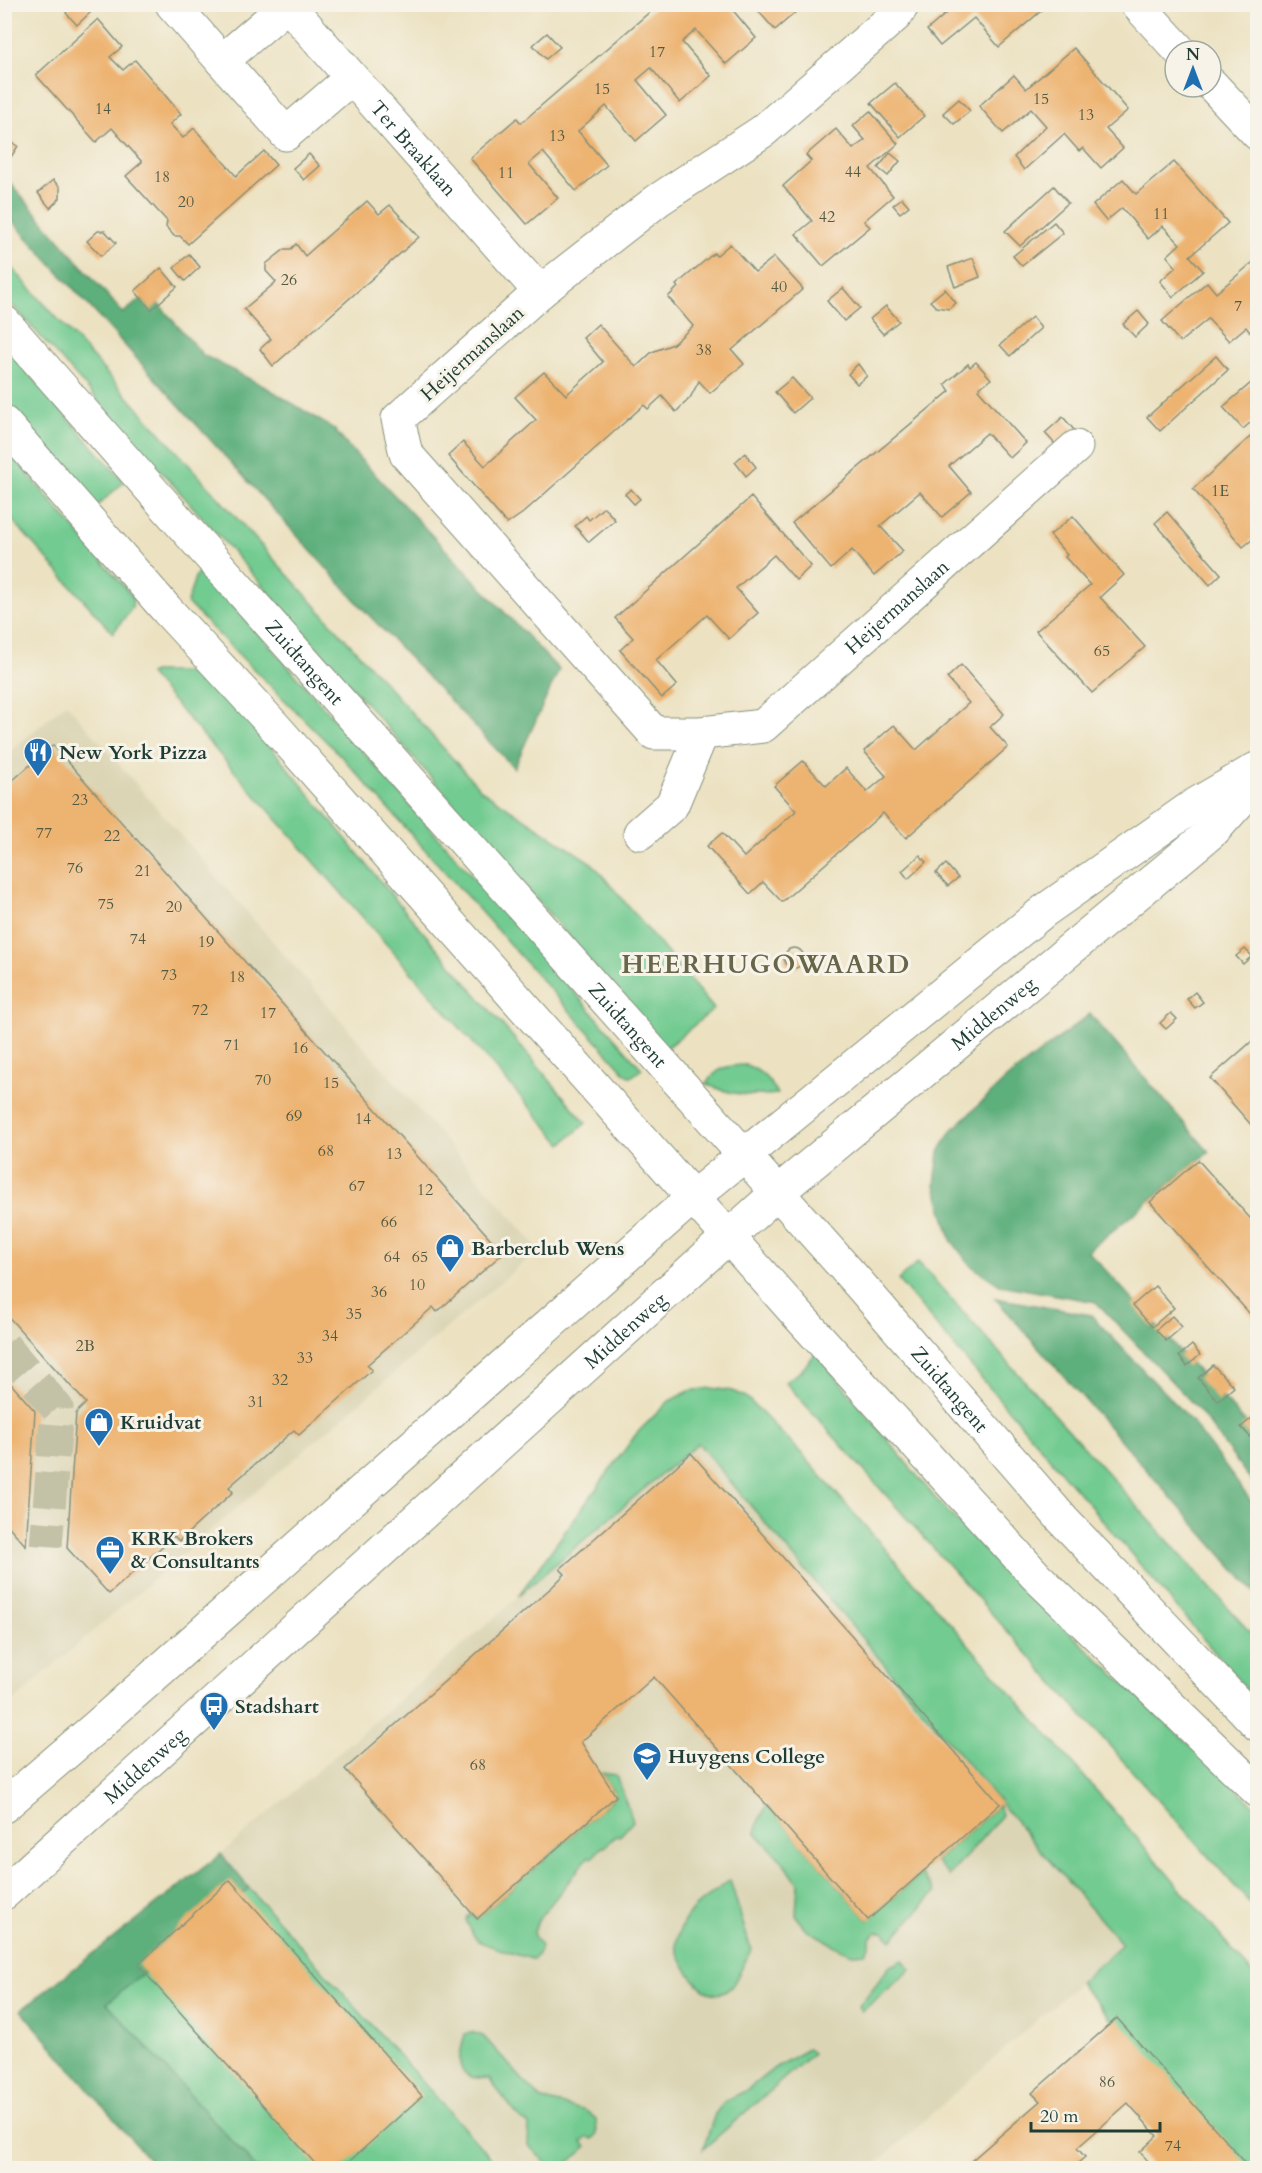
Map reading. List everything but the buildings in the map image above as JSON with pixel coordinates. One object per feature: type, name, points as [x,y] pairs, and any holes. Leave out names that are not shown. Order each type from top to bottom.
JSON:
[{"type":"street","points":[[172,4],[286,134],[351,78]]},
{"type":"street","name":"Heijermanslaan","points":[[903,4],[896,15],[764,130],[658,200],[540,292],[398,419],[406,454],[654,733],[702,733],[763,726],[1076,447]]},
{"type":"street","points":[[1137,4],[1169,39]]},
{"type":"street","points":[[222,61],[287,5]]},
{"type":"street","name":"Ter Braaklaan","points":[[287,5],[540,292]]},
{"type":"street","points":[[1223,97],[1257,134]]},
{"type":"street","name":"Zuidtangent","points":[[4,322],[866,1291],[1063,1520],[1257,1725]]},
{"type":"street","points":[[4,423],[167,610],[275,727],[728,1237],[1036,1576],[1257,1791]]},
{"type":"street","points":[[640,834],[672,805],[702,733]]},
{"type":"street","points":[[4,1806],[693,1197],[1044,911],[1193,806],[1257,768]]},
{"type":"street","name":"Middenweg","points":[[4,1893],[778,1192],[1214,830],[1257,781]]},
{"type":"shaded area","points":[[66,703],[539,1249],[43,1674],[5,1710],[5,756]]},
{"type":"shaded area","name":"Huygens College","points":[[697,1443],[1010,1806],[1122,1944],[871,2168],[503,2168],[221,1854]]},
{"type":"green space","points":[[4,176],[123,313],[149,293],[203,355],[269,389],[334,429],[559,670],[514,768],[367,613],[5,213]]},
{"type":"green space","points":[[4,259],[481,790],[593,864],[714,1009],[665,1049],[337,670],[5,297]]},
{"type":"green space","points":[[4,345],[124,482],[96,507],[5,403]]},
{"type":"green space","points":[[4,446],[133,597],[132,608],[113,633],[5,512]]},
{"type":"green space","points":[[200,572],[205,572],[642,1069],[631,1077],[626,1074],[343,758],[187,603],[195,577]]},
{"type":"green space","points":[[185,672],[211,680],[239,708],[390,893],[586,1123],[562,1144],[149,674]]},
{"type":"green space","points":[[1090,1014],[1209,1152],[1088,1251],[1257,1435],[1257,1489],[1197,1408],[1096,1302],[1000,1285],[970,1265],[951,1240],[935,1185],[939,1152],[951,1131],[1006,1079]]},
{"type":"green space","points":[[746,1065],[764,1076],[777,1094],[741,1094],[706,1084],[723,1068]]},
{"type":"green space","points":[[918,1262],[1257,1640],[1257,1702],[898,1280]]},
{"type":"green space","points":[[995,1298],[1091,1315],[1192,1422],[1257,1509],[1257,1595]]},
{"type":"green space","points":[[816,1353],[937,1500],[1002,1569],[1257,1808],[1257,1911],[785,1382],[801,1371]]},
{"type":"green space","points":[[711,1388],[732,1391],[746,1397],[802,1454],[1102,1797],[1257,1979],[1257,2168],[1244,2168],[1079,1983],[1122,1944],[1040,1850],[698,1443],[518,1596],[637,1433],[669,1401],[689,1391]]},
{"type":"green space","points":[[601,1773],[616,1775],[633,1821],[619,1837],[615,1836],[592,1858],[589,1856],[538,1920],[534,1934],[541,1946],[539,1953],[533,1959],[478,1941],[466,1920],[471,1913],[477,1919],[616,1796]]},
{"type":"green space","points":[[767,1805],[868,1920],[921,1874],[935,1892],[892,1940],[884,1932],[877,1932],[870,1938],[870,1945],[865,1953],[853,1954],[842,1950],[803,1927],[796,1915],[798,1883],[783,1862],[756,1833],[757,1824]]},
{"type":"green space","points":[[999,1805],[1002,1815],[949,1876],[936,1861]]},
{"type":"green space","points":[[221,1854],[249,1888],[107,2003],[256,2168],[156,2168],[21,2010]]},
{"type":"green space","points":[[730,1880],[751,1950],[731,1987],[723,1993],[714,1993],[706,1990],[691,1976],[680,1958],[677,1942],[680,1930],[690,1913]]},
{"type":"green space","points":[[249,1888],[500,2168],[256,2168],[107,2003]]},
{"type":"green space","points":[[903,1960],[911,1970],[862,2011],[859,2006],[890,1966]]},
{"type":"green space","points":[[471,2032],[483,2036],[540,2099],[586,2111],[596,2119],[597,2134],[593,2139],[588,2137],[582,2142],[586,2147],[563,2168],[551,2168],[528,2145],[529,2124],[521,2120],[489,2079],[471,2077],[461,2068],[461,2051],[465,2034]]},
{"type":"green space","points":[[808,2049],[813,2053],[703,2149],[715,2114],[725,2101],[745,2091],[776,2067]]},
{"type":"tunnel","points":[[4,1346],[57,1408],[46,1546]]},
{"type":"place","name":"New York Pizza","points":[[38,778]]},
{"type":"place","name":"Barberclub Wens","points":[[450,1274]]},
{"type":"place","name":"Kruidvat","points":[[99,1448]]},
{"type":"place","name":"KRK Brokers & Consultants","points":[[110,1576]]},
{"type":"place","name":"Stadshart","points":[[214,1732]]},
{"type":"place","name":"Huygens College","points":[[647,1782]]},
{"type":"district","name":"HEERHUGOWAARD","points":[[766,964]]}]
